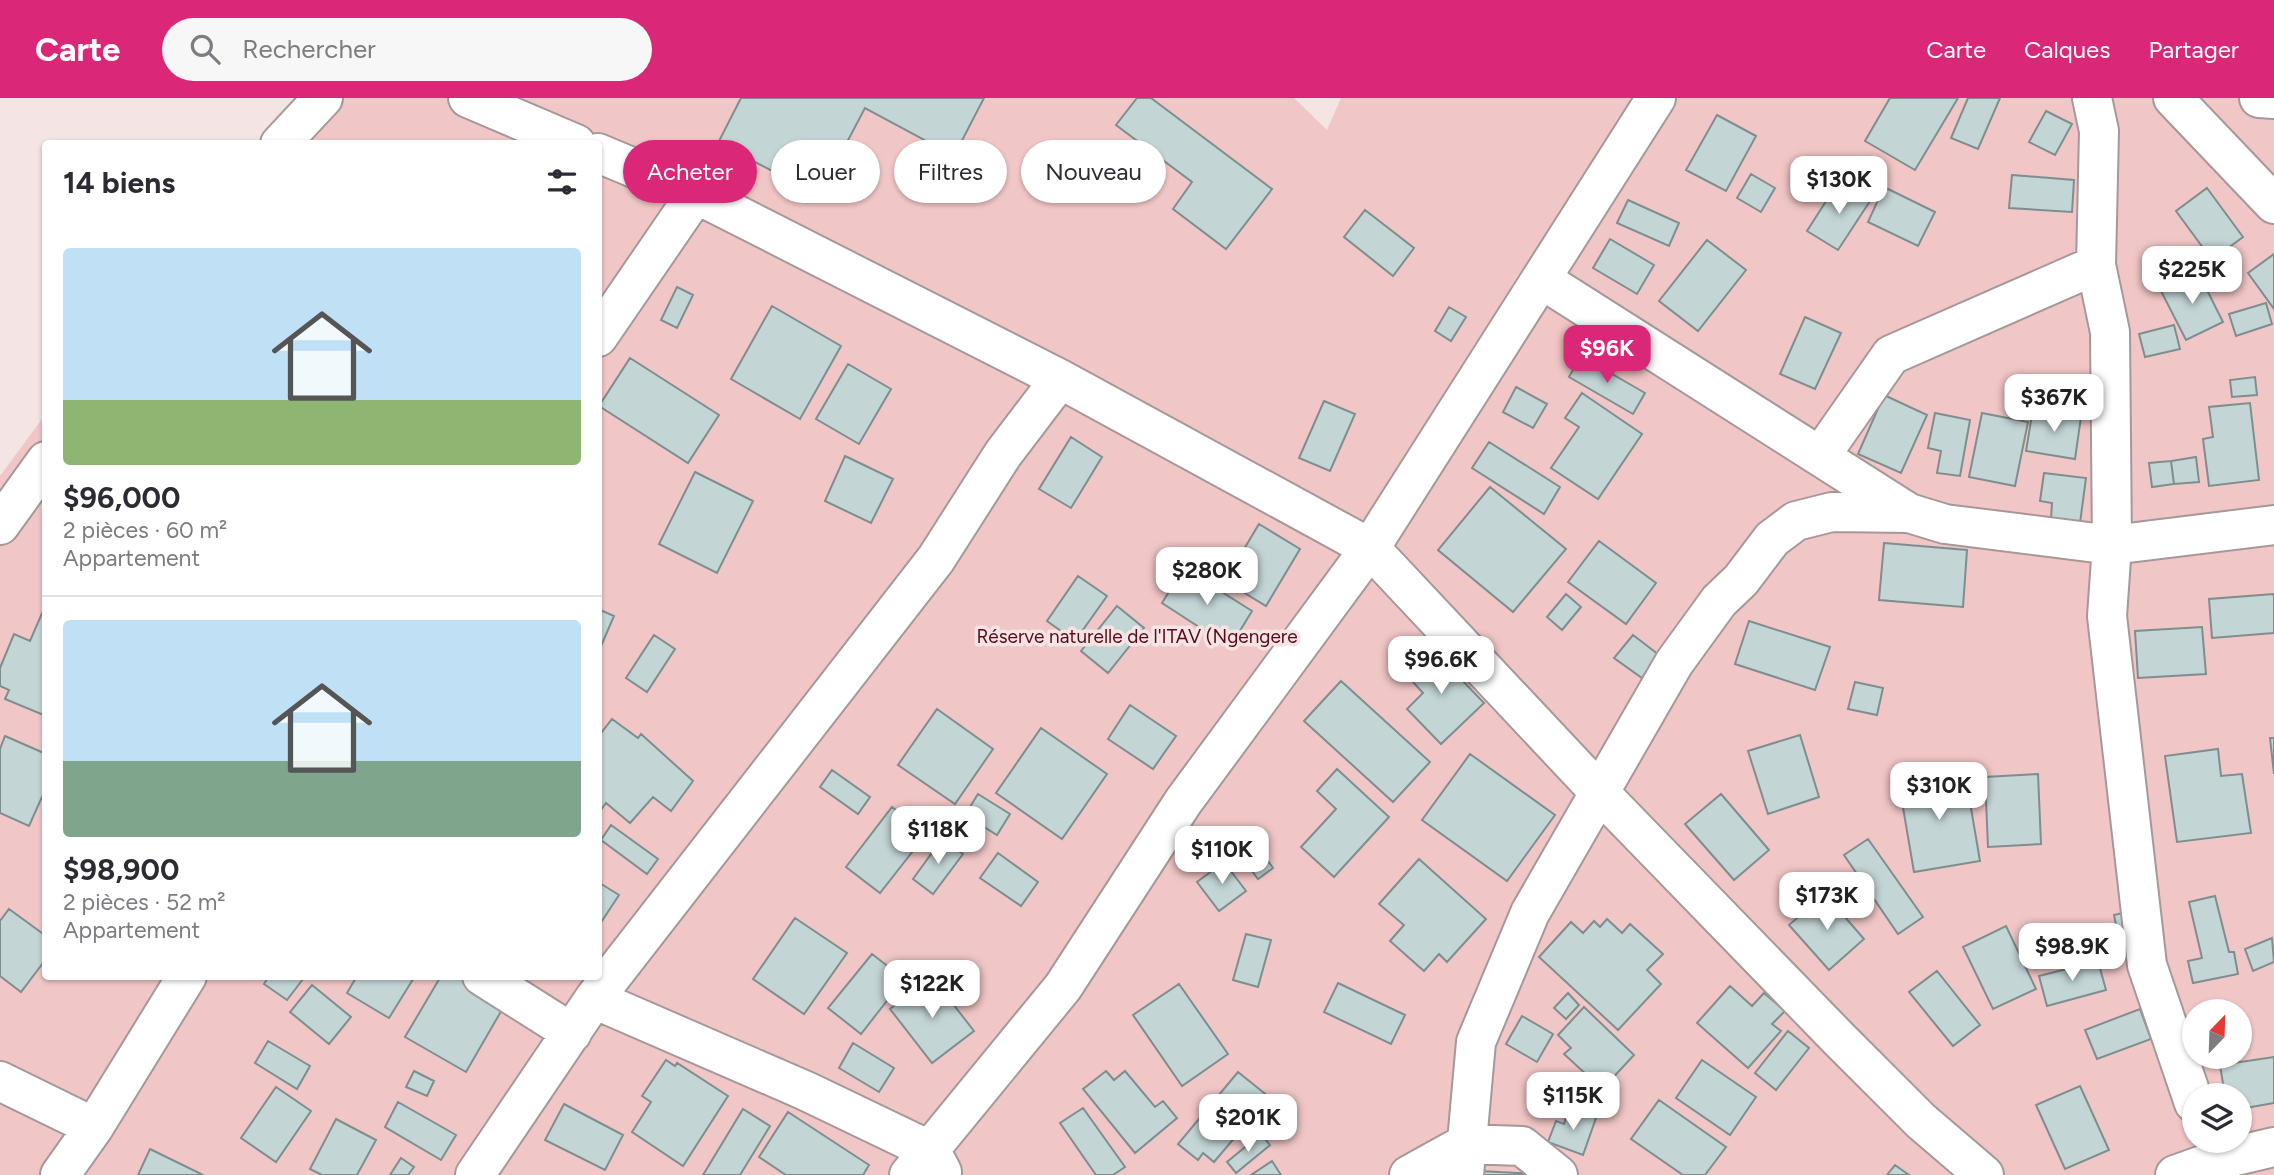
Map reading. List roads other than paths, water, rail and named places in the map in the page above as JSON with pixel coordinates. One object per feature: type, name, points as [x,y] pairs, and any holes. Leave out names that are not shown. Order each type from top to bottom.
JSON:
[{"type":"street","points":[[284,140],[323,98]]},
{"type":"street","points":[[468,98],[567,140]]},
{"type":"street","points":[[594,999],[806,1091],[928,1167],[1063,987],[1183,802],[1370,548],[1656,98]]},
{"type":"street","points":[[2092,98],[2099,131],[2096,265],[2110,332],[2112,545],[2107,616],[2147,965],[2187,1083]]},
{"type":"street","points":[[2174,98],[2274,204]]},
{"type":"street","points":[[2259,98],[2274,99]]},
{"type":"street","points":[[602,155],[623,163]]},
{"type":"street","points":[[602,331],[690,203]]},
{"type":"street","points":[[714,203],[1060,379],[1370,548],[1600,793],[1838,1038],[1921,1121],[1984,1175]]},
{"type":"street","points":[[1821,456],[1891,355],[2096,265]]},
{"type":"street","points":[[1541,279],[1909,513],[1945,524],[2112,545],[2274,525]]},
{"type":"street","points":[[475,1175],[594,999],[936,559],[1003,454],[1060,379]]},
{"type":"street","points":[[0,525],[42,466]]},
{"type":"street","points":[[1465,1160],[1476,1042],[1530,913],[1674,663],[1719,601],[1741,580],[1772,539],[1796,521],[1832,512],[1909,513]]},
{"type":"street","points":[[60,1175],[94,1127],[185,980]]},
{"type":"street","points":[[488,980],[572,1033]]},
{"type":"street","points":[[0,1081],[94,1127]]},
{"type":"street","points":[[1409,1175],[1522,1146],[1558,1175]]},
{"type":"street","points":[[2252,1148],[2274,1147]]},
{"type":"street","points":[[2175,1175],[2208,1153]]},
{"type":"park label","name":"Réserve naturelle de l'ITAV (Ngengere","points":[[1137,636]]}]
